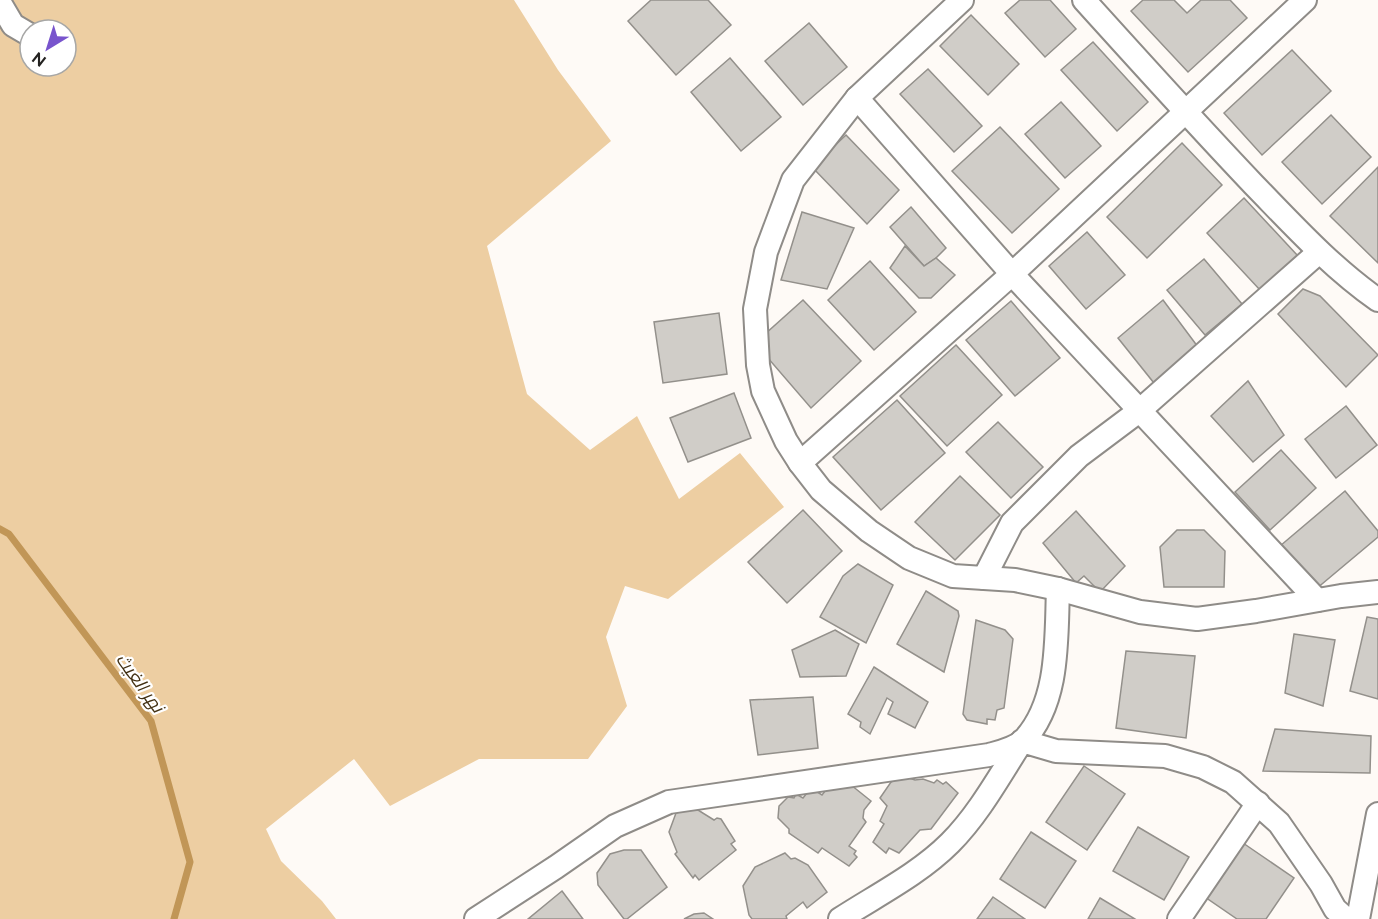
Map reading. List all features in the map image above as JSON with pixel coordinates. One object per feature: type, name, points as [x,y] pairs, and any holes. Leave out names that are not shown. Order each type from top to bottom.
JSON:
[{"type":"street","points":[[962,0],[857,98],[793,180],[766,252],[755,309],[755,343],[763,391],[786,441],[800,463],[821,490],[869,531],[909,558],[953,576],[1015,580],[1058,589],[1140,612],[1197,619],[1378,592]]},
{"type":"street","points":[[1084,0],[1185,113],[1319,252],[1378,300]]},
{"type":"street","points":[[800,463],[1012,274],[1305,0]]},
{"type":"street","points":[[0,3],[13,25],[18,28]]},
{"type":"street","points":[[857,98],[1012,274],[1317,600]]},
{"type":"street","points":[[984,578],[1012,523],[1079,456],[1139,411],[1319,252]]},
{"type":"street","points":[[840,919],[910,874],[948,844],[965,827],[1041,714],[1051,682],[1058,589]]},
{"type":"street","points":[[1022,741],[1056,751],[1165,756],[1203,767],[1233,782],[1279,823],[1321,884],[1334,916]]},
{"type":"street","points":[[476,919],[615,826],[669,802],[745,789],[988,756],[1010,749],[1022,741]]},
{"type":"street","points":[[1179,919],[1258,803]]},
{"type":"street","points":[[1358,919],[1378,814]]},
{"type":"shaded area","points":[[0,0],[514,0],[558,70],[611,141],[487,246],[527,394],[590,450],[637,416],[679,499],[740,453],[784,507],[668,599],[625,586],[606,637],[627,706],[588,759],[479,759],[390,806],[354,759],[266,829],[281,861],[322,901],[336,919],[0,919]]},
{"type":"building","points":[[651,0],[708,0],[731,25],[676,75],[628,21]]},
{"type":"building","points":[[1020,0],[1050,0],[1076,29],[1045,57],[1005,13]]},
{"type":"building","points":[[1143,0],[1174,0],[1187,13],[1201,0],[1230,0],[1247,18],[1188,72],[1131,11]]},
{"type":"building","points":[[971,15],[1019,64],[988,95],[940,46]]},
{"type":"building","points":[[809,23],[847,67],[803,105],[765,61]]},
{"type":"building","points":[[1093,42],[1148,102],[1117,131],[1061,70]]},
{"type":"building","points":[[1292,50],[1331,91],[1262,155],[1224,113]]},
{"type":"building","points":[[730,58],[781,117],[741,151],[691,92]]},
{"type":"building","points":[[928,69],[982,126],[954,152],[900,94]]},
{"type":"building","points":[[1061,102],[1101,146],[1065,178],[1025,134]]},
{"type":"building","points":[[1331,115],[1371,157],[1322,204],[1282,162]]},
{"type":"building","points":[[1000,127],[1059,189],[1012,233],[952,171]]},
{"type":"building","points":[[846,135],[899,190],[867,224],[812,167]]},
{"type":"building","points":[[1182,143],[1222,185],[1147,258],[1107,217]]},
{"type":"building","points":[[1378,167],[1378,263],[1330,216]]},
{"type":"building","points":[[1244,198],[1298,256],[1260,290],[1207,233]]},
{"type":"building","points":[[911,207],[946,248],[924,266],[890,227]]},
{"type":"building","points":[[802,212],[854,228],[827,289],[781,280]]},
{"type":"building","points":[[1087,232],[1125,275],[1086,309],[1049,266]]},
{"type":"building","points":[[905,246],[924,266],[936,258],[955,275],[931,298],[919,298],[890,268]]},
{"type":"building","points":[[1204,259],[1242,304],[1205,335],[1167,290]]},
{"type":"building","points":[[870,261],[916,312],[874,350],[828,300]]},
{"type":"building","points":[[1303,289],[1320,296],[1378,355],[1346,387],[1278,314]]},
{"type":"building","points":[[803,300],[861,361],[811,408],[755,343]]},
{"type":"building","points":[[1163,300],[1198,347],[1158,388],[1118,338]]},
{"type":"building","points":[[1011,301],[1060,358],[1015,396],[966,340]]},
{"type":"building","points":[[719,313],[727,374],[663,383],[654,322]]},
{"type":"building","points":[[956,345],[1002,395],[947,446],[900,396]]},
{"type":"building","points":[[1248,381],[1284,435],[1253,462],[1211,416]]},
{"type":"building","points":[[734,393],[751,438],[688,462],[670,418]]},
{"type":"building","points":[[897,400],[945,453],[881,510],[833,457]]},
{"type":"building","points":[[1346,406],[1377,445],[1336,478],[1305,439]]},
{"type":"building","points":[[998,422],[1043,467],[1011,498],[966,452]]},
{"type":"building","points":[[1281,450],[1316,488],[1270,530],[1235,492]]},
{"type":"building","points":[[960,476],[1000,515],[955,560],[915,522]]},
{"type":"building","points":[[1345,491],[1378,531],[1378,537],[1316,589],[1280,546]]},
{"type":"building","points":[[803,510],[842,551],[787,603],[748,562]]},
{"type":"building","points":[[1076,511],[1125,566],[1100,592],[1084,576],[1076,583],[1043,543]]},
{"type":"building","points":[[1177,530],[1204,530],[1225,551],[1224,587],[1164,587],[1160,547]]},
{"type":"building","points":[[858,564],[893,585],[866,643],[820,617],[843,576]]},
{"type":"building","points":[[926,591],[958,611],[959,616],[944,672],[897,644]]},
{"type":"building","points":[[1367,617],[1378,619],[1378,699],[1350,691]]},
{"type":"building","points":[[976,620],[1005,630],[1013,639],[1004,708],[997,710],[995,720],[987,719],[987,724],[967,720],[963,714]]},
{"type":"building","points":[[835,630],[859,644],[846,676],[800,677],[792,650]]},
{"type":"building","points":[[1294,634],[1335,640],[1323,706],[1285,693]]},
{"type":"building","points":[[1126,651],[1195,656],[1186,738],[1116,728]]},
{"type":"building","points":[[874,667],[928,702],[915,728],[888,714],[893,702],[887,698],[870,734],[860,727],[861,722],[848,714]]},
{"type":"building","points":[[813,697],[818,748],[758,755],[750,700]]},
{"type":"building","points":[[1275,729],[1371,736],[1370,773],[1263,771]]},
{"type":"building","points":[[1084,766],[1125,794],[1087,850],[1046,822]]},
{"type":"building","points":[[903,776],[934,783],[937,780],[943,784],[946,782],[958,793],[931,829],[920,830],[899,853],[889,848],[886,853],[873,842],[884,824],[880,821],[887,806],[880,798],[891,782]]},
{"type":"building","points":[[851,785],[871,801],[864,810],[863,818],[866,822],[849,846],[856,851],[854,854],[857,857],[849,866],[822,848],[818,853],[789,833],[789,829],[778,818],[779,806],[788,797],[794,798],[796,794],[803,798],[811,788],[822,795],[829,786]]},
{"type":"building","points":[[688,809],[698,810],[714,820],[721,819],[735,841],[731,844],[736,850],[699,880],[695,875],[693,878],[675,854],[677,852],[669,832],[676,813]]},
{"type":"building","points":[[1138,827],[1189,857],[1164,900],[1113,871]]},
{"type":"building","points":[[1031,832],[1076,861],[1045,908],[1000,879]]},
{"type":"building","points":[[1243,843],[1294,878],[1266,919],[1237,919],[1205,897]]},
{"type":"building","points":[[624,850],[641,850],[667,887],[627,919],[624,919],[598,885],[597,873],[610,854]]},
{"type":"building","points":[[785,853],[791,859],[795,858],[808,865],[827,892],[807,908],[803,902],[786,916],[787,919],[752,919],[749,915],[743,886],[755,867]]},
{"type":"building","points":[[562,891],[583,919],[528,919]]},
{"type":"building","points":[[993,897],[1025,919],[977,919]]},
{"type":"building","points":[[1100,898],[1135,919],[1088,919]]},
{"type":"building","points":[[704,913],[713,919],[684,919],[694,914]]},
{"type":"waterway","name":"نهر الغيث","points":[[0,529],[9,534],[151,721],[190,862],[174,919]]}]
